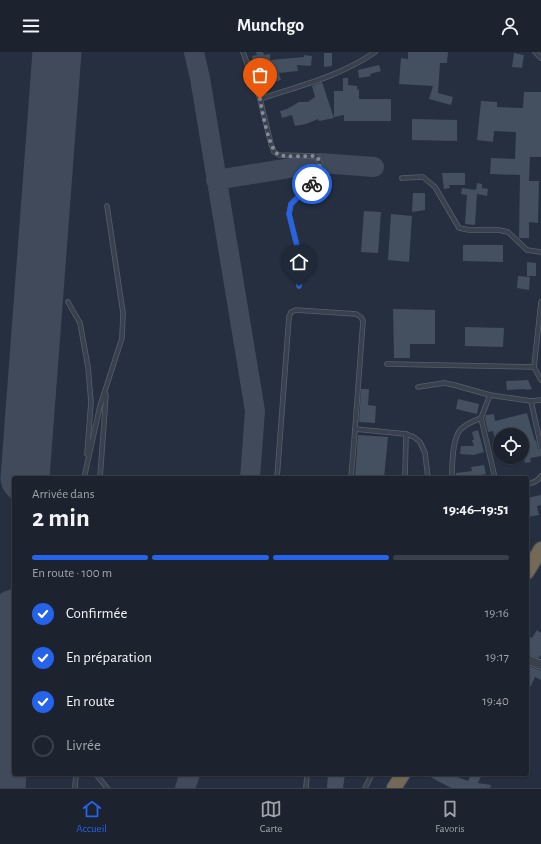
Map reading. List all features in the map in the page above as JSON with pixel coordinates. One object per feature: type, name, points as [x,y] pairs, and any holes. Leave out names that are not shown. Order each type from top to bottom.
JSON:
[{"type":"highway","points":[[529,569],[541,549]]},
{"type":"highway","points":[[394,788],[402,776]]},
{"type":"street","points":[[529,660],[541,665]]},
{"type":"lane","points":[[243,52],[260,99],[274,152],[279,156],[314,156],[317,157],[320,162],[316,179],[291,204],[289,214],[298,250],[300,266],[299,286]]},
{"type":"lane","points":[[260,99],[341,72],[364,60],[375,52]]},
{"type":"lane","points":[[535,52],[541,58]]},
{"type":"lane","points":[[402,178],[423,177],[435,187],[459,228],[469,230],[499,230],[508,232],[527,250],[541,252]]},
{"type":"lane","points":[[84,476],[100,406],[107,389],[122,338],[123,313],[107,206]]},
{"type":"lane","points":[[68,302],[80,323],[88,367],[91,402],[86,468]]},
{"type":"lane","points":[[541,302],[534,367],[541,380]]},
{"type":"lane","points":[[277,476],[288,316],[291,312],[296,310],[356,314],[361,317],[363,322],[351,476]]},
{"type":"lane","points":[[387,364],[534,367]]},
{"type":"lane","points":[[418,387],[444,383],[490,395],[531,401],[541,400]]},
{"type":"lane","points":[[100,476],[107,389]]},
{"type":"lane","points":[[490,395],[481,418],[495,476]]},
{"type":"lane","points":[[531,401],[541,447]]},
{"type":"lane","points":[[452,476],[453,454],[458,434],[466,425],[481,418]]},
{"type":"lane","points":[[355,429],[406,434],[414,437],[423,446],[428,476]]},
{"type":"lane","points":[[405,476],[406,434]]},
{"type":"lane","points":[[529,484],[534,483],[541,476]]},
{"type":"lane","points":[[75,788],[76,776]]},
{"type":"lane","points":[[98,776],[107,788]]},
{"type":"lane","points":[[306,788],[307,776]]},
{"type":"lane","points":[[365,788],[371,776]]},
{"type":"building","points":[[256,52],[263,52],[264,55],[270,54],[270,60],[304,57],[304,55],[312,56],[311,66],[297,65],[298,71],[279,73],[281,80],[279,81],[263,82],[261,62],[253,63],[252,56],[257,55]]},
{"type":"building","points":[[408,52],[448,52],[447,63],[440,63],[438,93],[453,97],[451,105],[429,99],[433,86],[399,84],[401,58],[408,59]]},
{"type":"building","points":[[324,53],[332,53],[332,66],[324,67]]},
{"type":"building","points":[[514,53],[524,55],[522,68],[512,67]]},
{"type":"building","points":[[379,65],[381,71],[370,74],[371,76],[359,78],[358,70]]},
{"type":"building","points":[[343,78],[348,78],[348,85],[357,86],[357,89],[359,90],[359,99],[391,99],[391,121],[344,121],[344,115],[334,117],[334,91],[343,91]]},
{"type":"building","points":[[322,82],[334,118],[319,121],[318,119],[306,124],[295,126],[292,115],[282,118],[280,111],[299,102],[308,102],[315,97],[312,86]]},
{"type":"building","points":[[524,92],[541,92],[541,157],[530,157],[529,181],[539,181],[538,223],[529,222],[529,238],[519,238],[520,175],[490,174],[491,158],[515,159],[516,132],[494,131],[493,142],[477,140],[481,101],[497,102],[497,107],[523,108]]},
{"type":"building","points":[[412,119],[457,120],[457,141],[412,140]]},
{"type":"building","points":[[442,173],[465,173],[465,185],[449,185],[450,188],[444,189]]},
{"type":"building","points":[[477,183],[482,184],[482,188],[488,189],[487,196],[477,194],[475,225],[465,224],[467,195],[461,194],[462,188],[476,190]]},
{"type":"building","points":[[413,193],[425,193],[425,210],[412,212]]},
{"type":"building","points":[[364,211],[381,212],[378,253],[361,252]]},
{"type":"building","points":[[391,214],[412,216],[409,262],[388,260]]},
{"type":"building","points":[[463,245],[503,245],[503,262],[463,261]]},
{"type":"building","points":[[527,262],[536,263],[536,276],[527,276]]},
{"type":"building","points":[[518,276],[530,277],[529,290],[517,288]]},
{"type":"building","points":[[393,309],[435,310],[435,344],[410,344],[410,358],[394,358]]},
{"type":"building","points":[[465,327],[504,328],[503,347],[465,346]]},
{"type":"building","points":[[528,380],[532,389],[507,390],[506,381]]},
{"type":"building","points":[[361,389],[369,389],[368,405],[376,406],[375,423],[359,422]]},
{"type":"building","points":[[458,399],[479,404],[477,414],[456,409]]},
{"type":"building","points":[[527,413],[538,449],[541,450],[541,456],[530,458],[531,462],[529,462],[529,428],[493,428],[493,431],[488,432],[485,418],[486,415],[494,414],[495,421]]},
{"type":"building","points":[[478,430],[484,452],[474,455],[460,454],[461,446],[474,446],[472,432]]},
{"type":"building","points":[[358,435],[388,437],[384,476],[355,476]]},
{"type":"building","points":[[484,465],[486,474],[475,476],[456,476],[456,473],[472,471],[471,467]]},
{"type":"building","points":[[541,495],[541,505],[537,506],[539,515],[529,517],[529,498]]},
{"type":"building","points":[[537,630],[541,633],[541,655],[539,658],[529,655],[529,636],[532,638]]},
{"type":"building","points":[[529,666],[541,671],[541,680],[535,677],[529,690]]},
{"type":"building","points":[[328,776],[345,776],[343,788],[327,788]]},
{"type":"building","points":[[429,776],[455,776],[468,781],[470,776],[481,776],[478,783],[491,785],[490,788],[451,788]]},
{"type":"taxiway","points":[[194,52],[200,78],[255,411],[250,476]]},
{"type":"taxiway","points":[[216,180],[320,163],[374,167]]},
{"type":"taxiway","points":[[185,788],[189,776]]},
{"type":"runway","points":[[25,476],[57,52]]},
{"type":"runway","points":[[1,788],[12,641]]},
{"type":"way so far","points":[[260,99],[274,152],[279,156],[317,157],[320,162],[318,174],[312,184]]},
{"type":"route","points":[[299,286],[300,266],[298,250],[289,214],[291,204],[312,184]]}]
